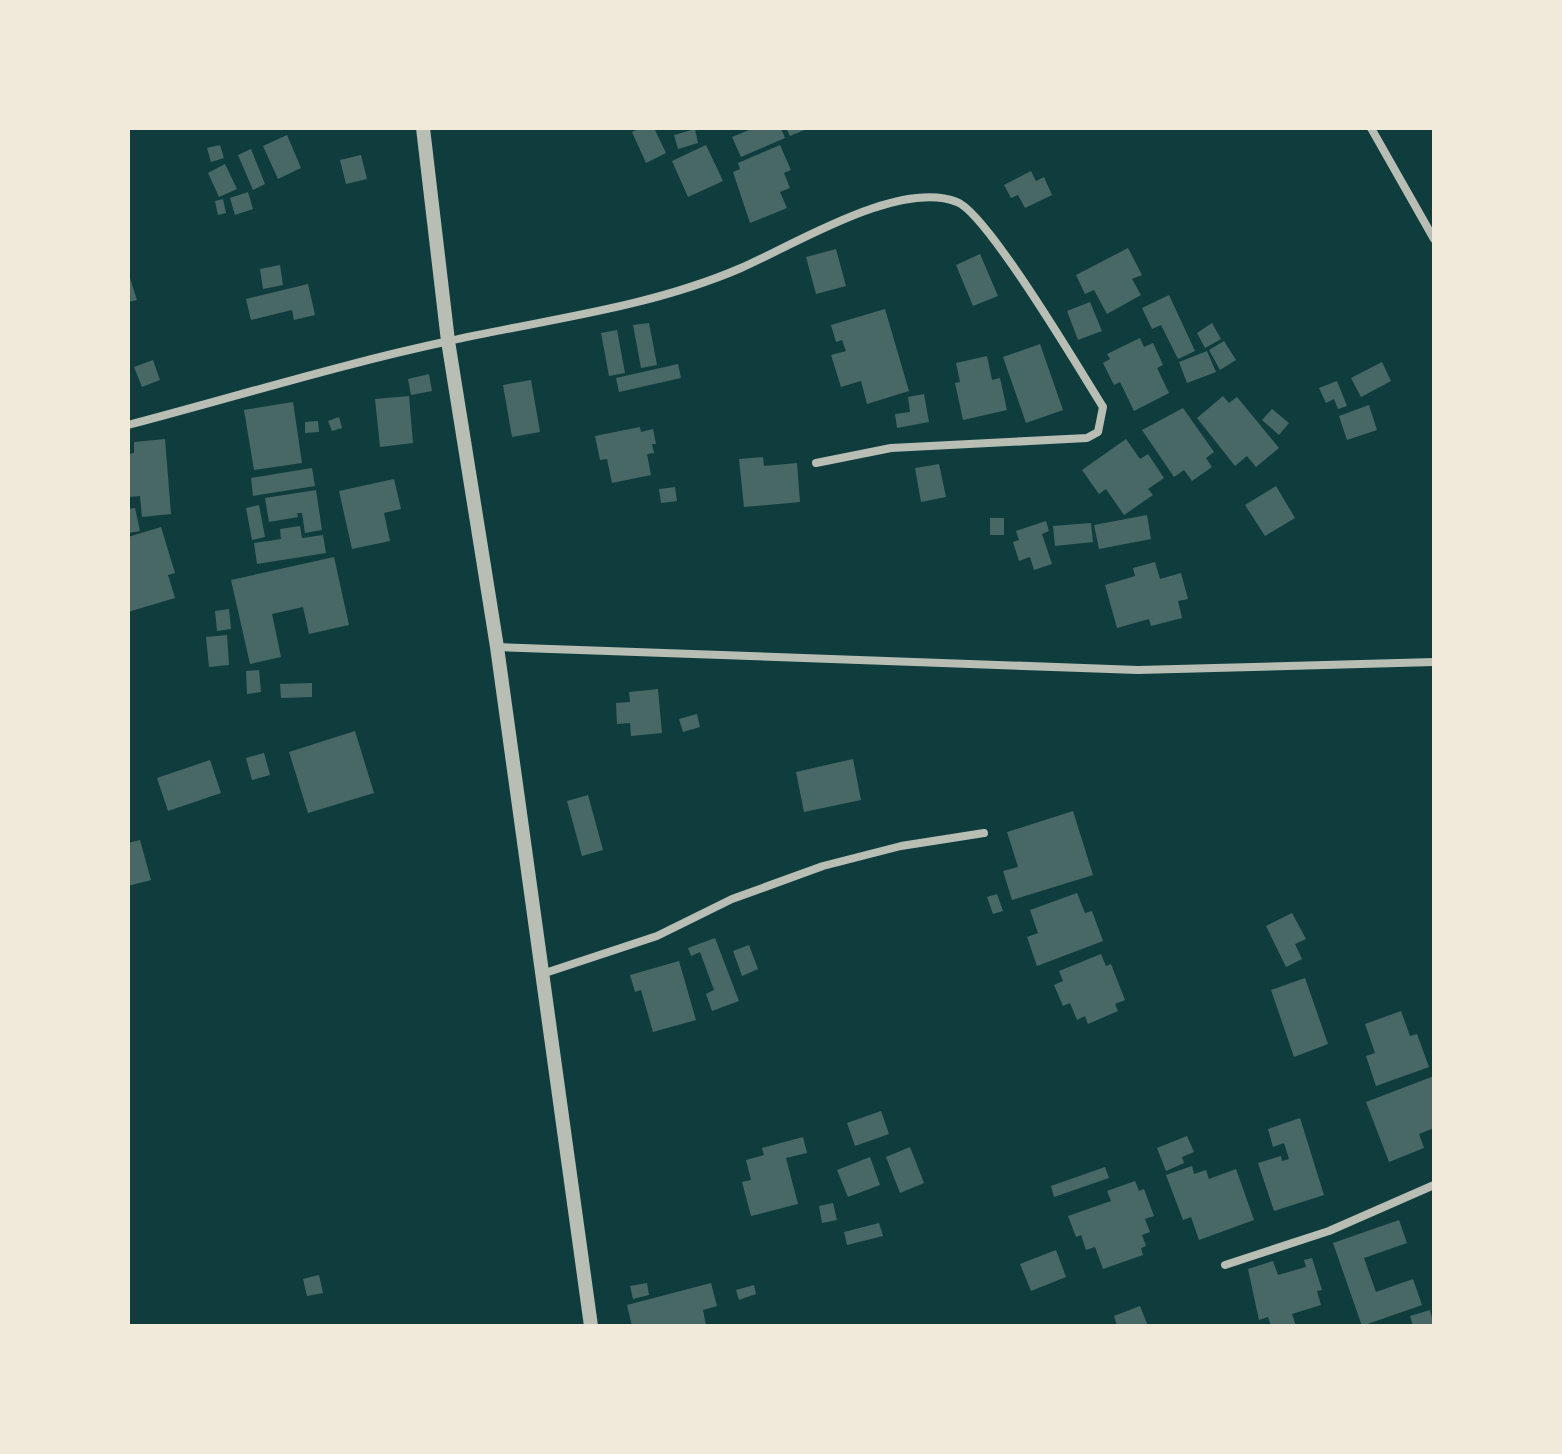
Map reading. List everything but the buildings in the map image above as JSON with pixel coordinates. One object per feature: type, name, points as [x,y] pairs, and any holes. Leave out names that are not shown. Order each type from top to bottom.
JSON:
[{"type":"street","points":[[423,128],[448,341],[497,647],[591,1326]]},
{"type":"street","points":[[1371,128],[1434,239]]},
{"type":"street","points":[[128,425],[448,341],[622,308],[739,269],[868,209],[917,198],[957,202],[985,226],[1103,407],[1098,432],[1087,438],[891,448],[816,463]]},
{"type":"street","points":[[497,647],[1138,670],[1434,662]]},
{"type":"street","points":[[542,974],[657,936],[732,899],[823,866],[901,846],[984,833]]},
{"type":"street","points":[[1225,1265],[1329,1231],[1434,1185]]}]
